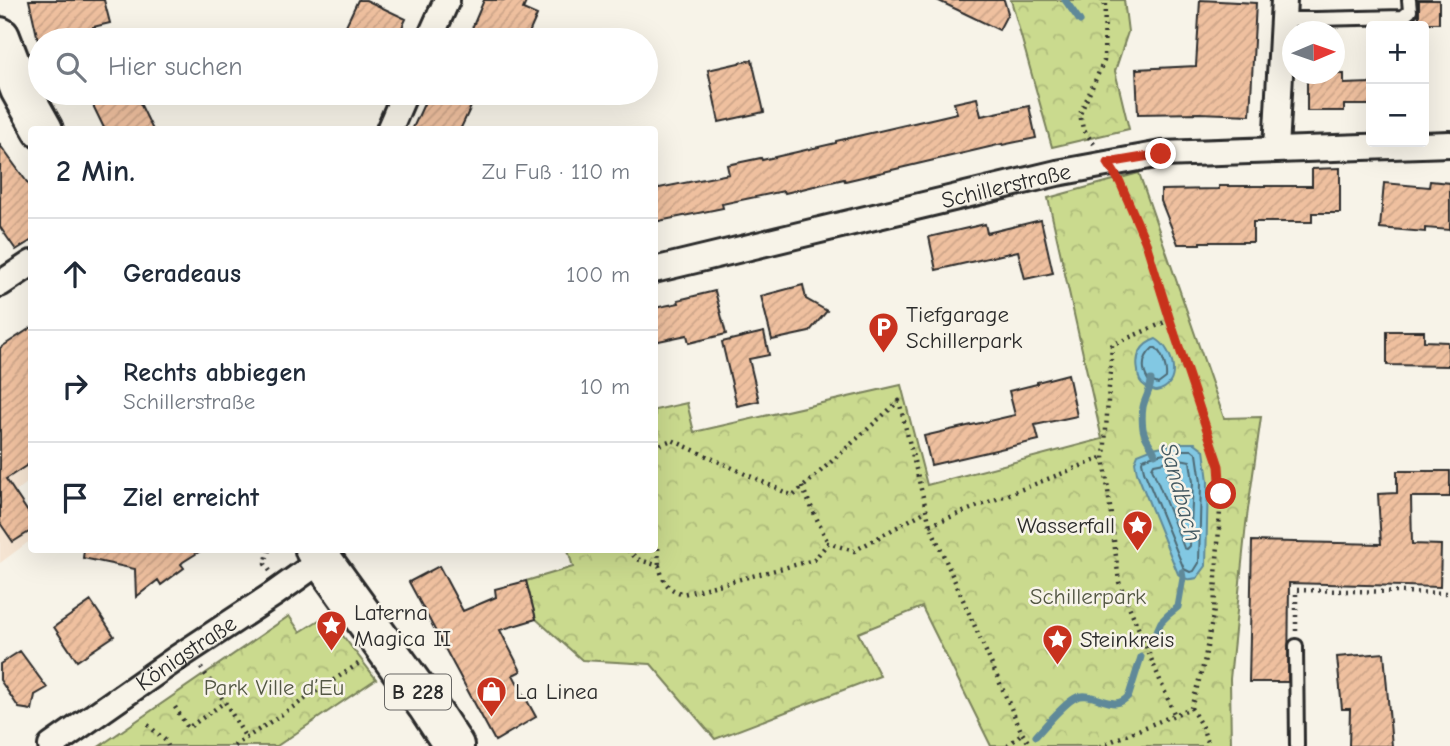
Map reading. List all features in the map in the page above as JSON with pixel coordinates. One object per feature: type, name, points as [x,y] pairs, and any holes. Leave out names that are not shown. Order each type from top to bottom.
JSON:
[{"type":"main road","points":[[0,37],[28,103]]},
{"type":"main road","points":[[29,105],[41,126]]},
{"type":"main road","name":"B 228","points":[[319,554],[454,746]]},
{"type":"street","points":[[434,28],[447,0]]},
{"type":"street","points":[[1276,149],[1284,9]]},
{"type":"street","points":[[391,126],[400,105]]},
{"type":"street","name":"Schillerstraße","points":[[658,269],[1057,173],[1161,154],[1450,144]]},
{"type":"street","points":[[0,284],[28,266]]},
{"type":"street","name":"Königstraße","points":[[51,746],[274,594],[319,554]]},
{"type":"lane","points":[[1284,9],[1316,19],[1403,17],[1410,11],[1409,0]]},
{"type":"lane","points":[[1296,646],[1297,746]]},
{"type":"path","points":[[1105,0],[1104,61],[1080,114],[1083,129],[1120,182],[1146,243],[1219,466],[1221,494],[1214,610],[1204,663],[1191,708],[1209,746]]},
{"type":"path","points":[[1170,320],[1112,345],[1104,457],[1119,582],[1175,716]]},
{"type":"path","points":[[658,445],[672,440],[793,496],[899,401],[930,525],[1022,733],[1031,746]]},
{"type":"path","points":[[930,525],[1104,457]]},
{"type":"path","points":[[802,487],[828,542],[854,551],[926,512]]},
{"type":"path","points":[[658,553],[662,579],[670,589],[683,594],[814,560],[828,542]]},
{"type":"path","points":[[631,553],[637,559],[659,566]]},
{"type":"path","points":[[1296,646],[1296,590],[1450,593]]},
{"type":"path","points":[[234,746],[384,646]]},
{"type":"path","points":[[212,682],[246,738]]},
{"type":"path","points":[[175,707],[188,728],[225,702]]},
{"type":"path","points":[[1100,746],[1191,708]]},
{"type":"path","points":[[148,725],[168,746]]},
{"type":"path","points":[[1008,746],[1022,733]]},
{"type":"shaded area","points":[[0,375],[28,417],[28,482],[15,492],[28,513],[28,542],[0,563]]},
{"type":"green space","points":[[1011,0],[1124,0],[1128,32],[1115,71],[1129,129],[1052,147]]},
{"type":"green space","name":"Schillerpark","points":[[1139,173],[1224,418],[1261,417],[1246,524],[1230,679],[1231,746],[991,746],[922,607],[858,633],[880,676],[715,739],[651,664],[582,660],[536,619],[526,581],[573,567],[569,553],[658,553],[658,409],[687,403],[694,432],[901,385],[927,485],[1102,439],[1048,198]]},
{"type":"green space","name":"Park Ville d’Eu","points":[[327,615],[376,679],[277,746],[100,746],[289,616],[300,632]]},
{"type":"water","points":[[1156,339],[1171,359],[1173,375],[1170,383],[1156,391],[1142,383],[1137,366],[1143,347]]},
{"type":"water","points":[[1178,443],[1195,443],[1204,450],[1208,481],[1206,566],[1197,578],[1192,579],[1178,574],[1135,462],[1138,454]]},
{"type":"building","points":[[29,0],[104,0],[110,23],[93,28],[35,28]]},
{"type":"building","points":[[358,0],[366,0],[406,19],[402,28],[345,28]]},
{"type":"building","points":[[484,0],[527,0],[523,9],[537,15],[531,28],[472,28]]},
{"type":"building","points":[[937,0],[1004,0],[1008,13],[999,30]]},
{"type":"building","points":[[1200,0],[1256,3],[1250,115],[1138,114],[1136,69],[1196,66]]},
{"type":"building","points":[[1419,0],[1439,0],[1439,23],[1419,21]]},
{"type":"building","points":[[752,60],[764,112],[719,122],[708,70]]},
{"type":"building","points":[[1366,83],[1366,105],[1344,105],[1344,111],[1307,111],[1307,84]]},
{"type":"building","points":[[977,98],[981,116],[1029,106],[1036,138],[845,181],[844,179],[722,204],[723,208],[658,221],[658,188],[729,174],[727,165],[761,158],[762,160],[957,113],[954,103]]},
{"type":"building","points":[[93,105],[141,105],[151,126],[103,126]]},
{"type":"building","points":[[423,105],[472,105],[462,126],[414,126]]},
{"type":"building","points":[[0,145],[28,184],[28,242],[16,250],[0,227]]},
{"type":"building","points":[[1340,168],[1340,213],[1312,213],[1312,222],[1253,222],[1253,242],[1178,244],[1161,201],[1161,190],[1219,189],[1219,186],[1312,186],[1312,169]]},
{"type":"building","points":[[1430,181],[1450,183],[1450,230],[1425,228],[1425,232],[1380,228],[1384,183],[1429,187]]},
{"type":"building","points":[[1041,220],[1053,273],[1025,279],[1018,251],[936,270],[929,237],[985,224],[987,233]]},
{"type":"building","points":[[803,285],[806,299],[827,311],[809,332],[772,340],[761,296]]},
{"type":"building","points":[[715,291],[726,334],[689,343],[687,335],[658,341],[658,307],[679,303],[678,300]]},
{"type":"building","points":[[28,330],[28,465],[6,479],[28,512],[28,533],[13,542],[0,523],[0,348]]},
{"type":"building","points":[[1387,331],[1424,331],[1424,341],[1448,342],[1448,366],[1387,365]]},
{"type":"building","points":[[764,332],[769,355],[749,359],[759,401],[737,406],[722,342]]},
{"type":"building","points":[[1068,374],[1077,416],[1035,425],[1039,440],[931,465],[924,436],[1015,415],[1009,391]]},
{"type":"building","points":[[1397,471],[1450,471],[1450,497],[1411,497],[1412,544],[1441,545],[1440,587],[1289,583],[1288,682],[1249,682],[1252,541],[1381,544],[1378,494],[1397,493]]},
{"type":"building","points":[[84,553],[197,553],[183,562],[181,564],[184,568],[161,585],[158,580],[136,597],[135,569],[83,558]]},
{"type":"building","points":[[439,566],[463,611],[496,597],[495,589],[526,581],[536,619],[500,630],[521,671],[513,675],[536,717],[495,741],[409,582]]},
{"type":"building","points":[[91,601],[114,636],[77,661],[54,627]]},
{"type":"building","points":[[20,651],[47,688],[35,695],[32,710],[19,708],[0,680],[0,664]]},
{"type":"building","points":[[1384,653],[1392,746],[1349,746],[1350,709],[1342,709],[1337,657]]},
{"type":"waterway","name":"Sandbach","points":[[1065,0],[1080,21]]},
{"type":"waterway","name":"Sandbach","points":[[1151,380],[1143,407],[1142,424],[1155,454]]},
{"type":"waterway","name":"Sandbach","points":[[1151,644],[1161,622],[1178,607],[1182,572]]},
{"type":"waterway","name":"Sandbach","points":[[1036,736],[1072,699],[1084,696],[1111,703],[1123,701],[1129,695],[1141,657]]},
{"type":"place","name":"Tiefgarage Schillerpark","points":[[883,354]]},
{"type":"place","name":"Wasserfall","points":[[1138,552]]},
{"type":"place","name":"Laterna Magica II","points":[[331,652]]},
{"type":"place","name":"Steinkreis","points":[[1057,666]]},
{"type":"place","name":"La Linea","points":[[492,718]]},
{"type":"route","points":[[1161,154],[1108,163],[1120,182],[1160,283],[1219,466],[1221,494]]}]
